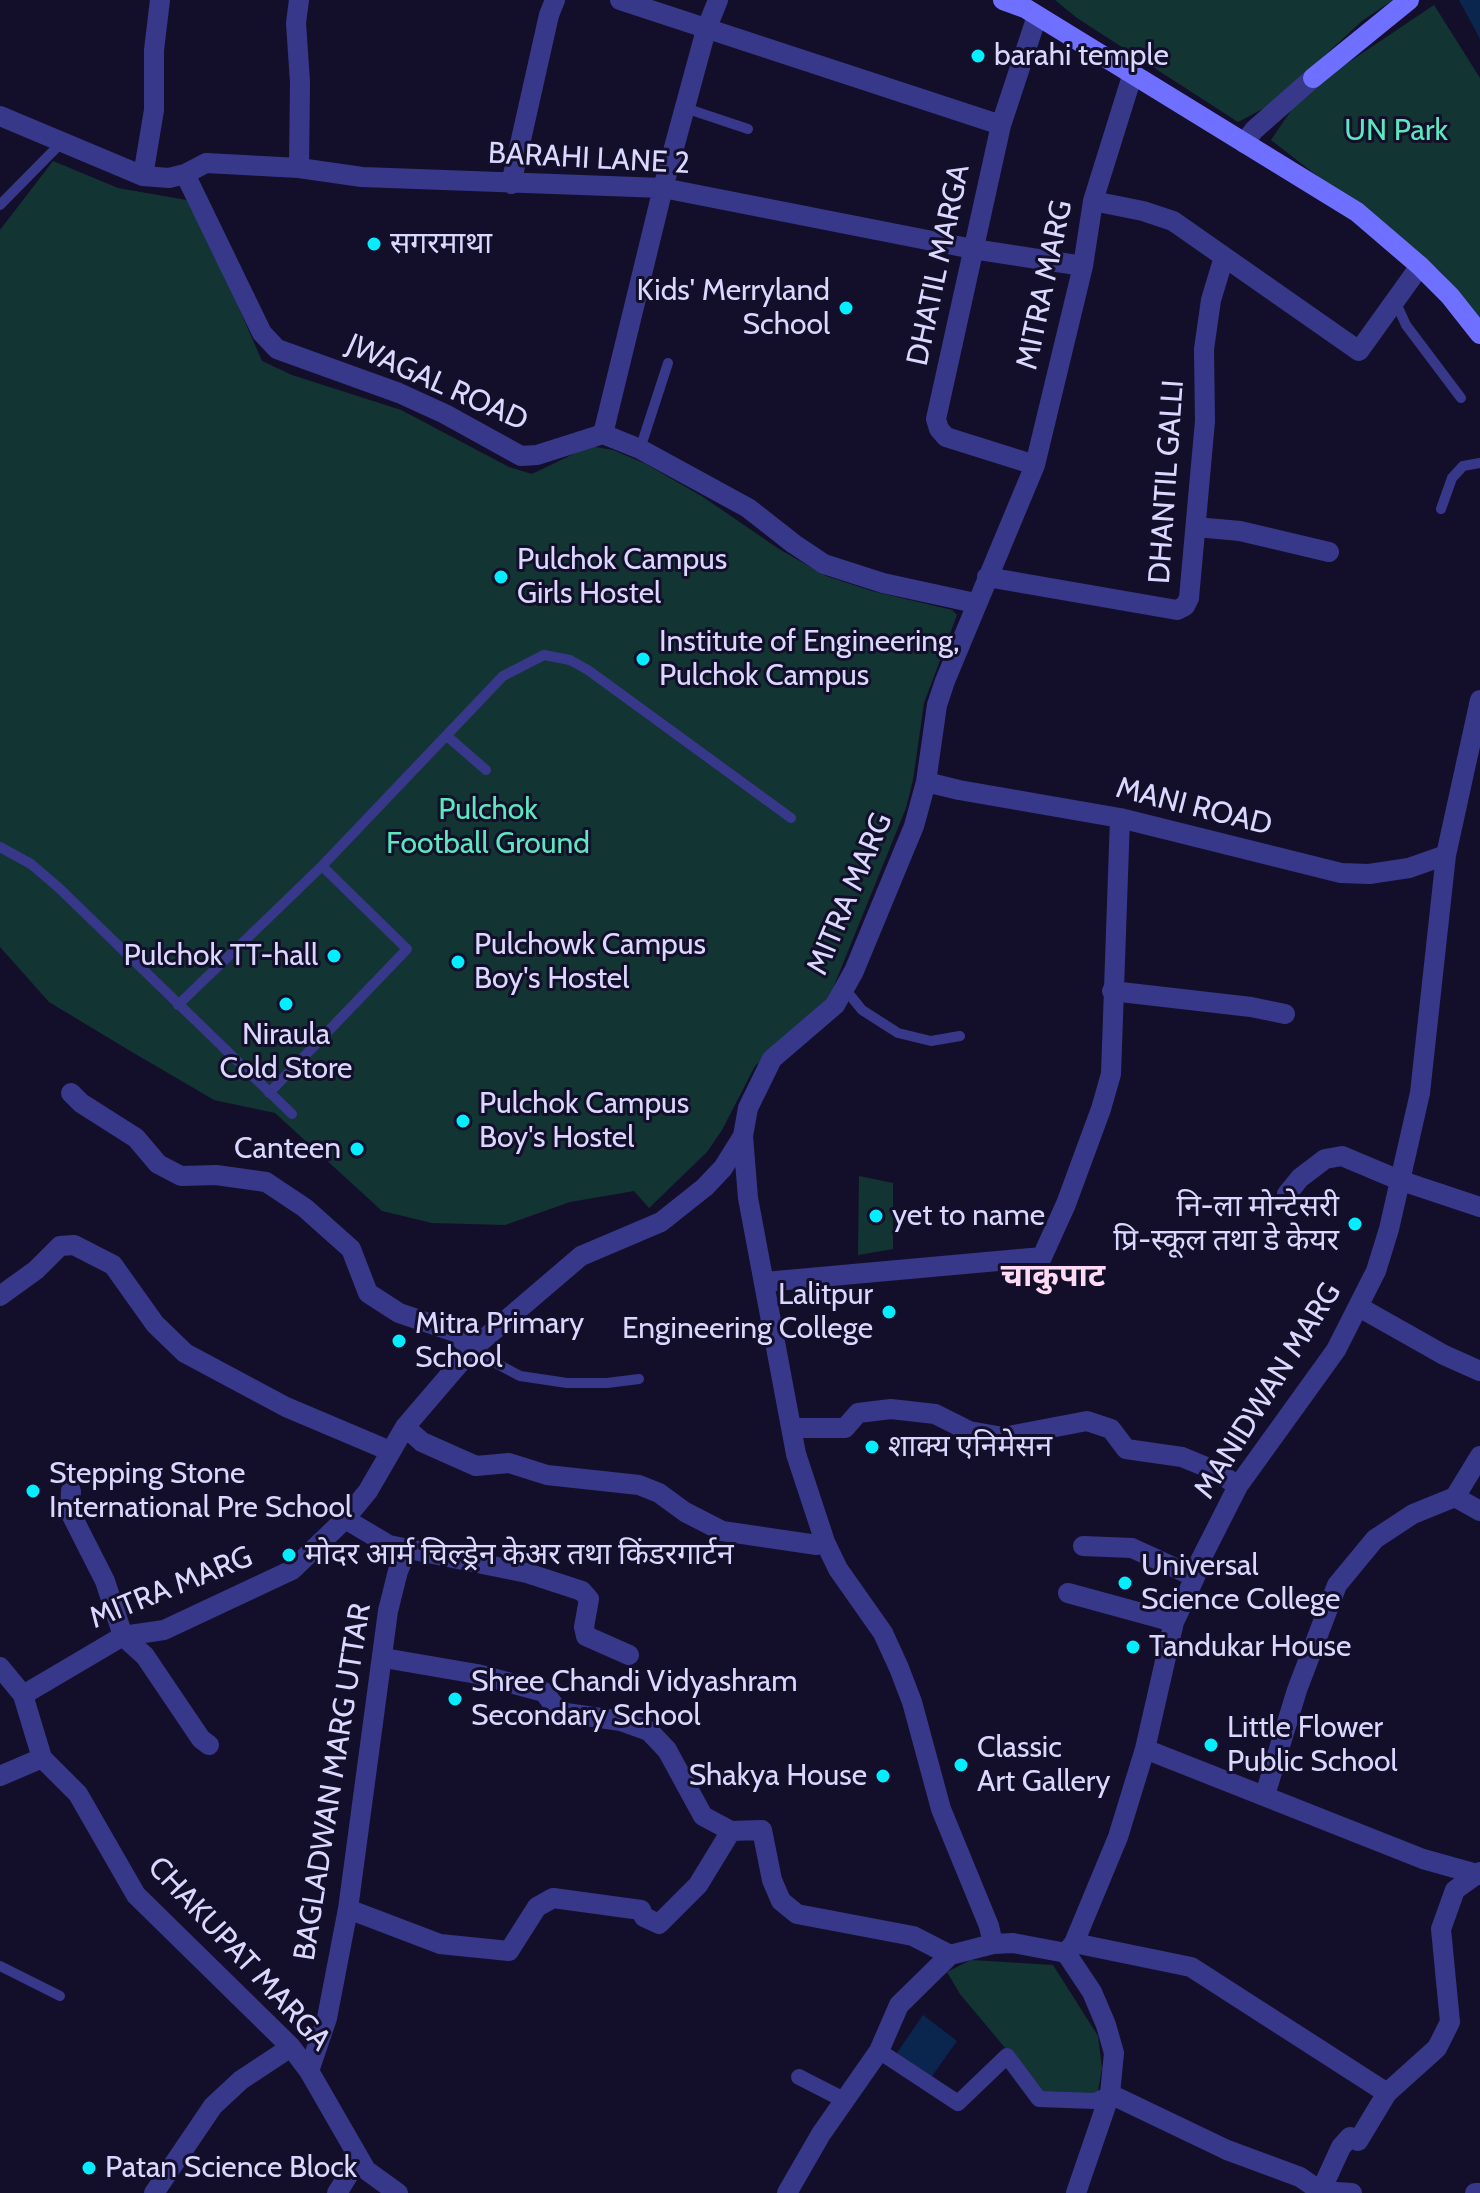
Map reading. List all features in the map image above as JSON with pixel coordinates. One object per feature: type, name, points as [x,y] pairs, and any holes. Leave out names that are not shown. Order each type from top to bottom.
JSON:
[{"type":"main road","points":[[1003,0],[1025,8],[1357,212],[1420,266],[1450,296],[1480,334]]},
{"type":"main road","points":[[1313,78],[1409,0]]},
{"type":"street","points":[[143,176],[154,110],[154,50],[160,0]]},
{"type":"street","points":[[299,0],[296,23],[300,82],[299,168]]},
{"type":"street","points":[[511,184],[555,0]]},
{"type":"street","points":[[620,0],[1001,125]]},
{"type":"street","points":[[718,0],[706,30],[663,188],[603,434],[640,449],[748,508],[824,564],[883,583],[975,603]]},
{"type":"street","name":"DHATIL MARGA","points":[[1035,465],[946,437],[936,419],[1001,125],[1037,16]]},
{"type":"street","name":"MITRA MARG","points":[[23,1695],[123,1636],[164,1630],[292,1570],[345,1519],[368,1491],[405,1427],[471,1350],[581,1256],[661,1222],[705,1187],[723,1168],[743,1136],[748,1108],[772,1059],[835,1005],[845,989],[914,826],[926,782],[937,705],[975,603],[1027,490],[1035,465],[1083,266],[1093,201],[1133,73]]},
{"type":"street","points":[[1244,143],[1254,130],[1313,78]]},
{"type":"street","points":[[0,116],[143,176],[169,178],[185,174]]},
{"type":"street","name":"BARAHI LANE 2","points":[[185,174],[206,163],[299,168],[362,177],[663,188],[973,249],[1083,266]]},
{"type":"street","name":"JWAGAL ROAD","points":[[185,174],[262,333],[277,349],[399,393],[445,414],[521,456],[537,455],[603,434]]},
{"type":"street","points":[[1093,201],[1143,211],[1173,221],[1359,351],[1420,266]]},
{"type":"street","name":"DHANTIL GALLI","points":[[987,577],[1177,610],[1185,606],[1189,598],[1205,421],[1204,349],[1211,300],[1224,257]]},
{"type":"street","points":[[1196,527],[1240,531],[1329,552]]},
{"type":"street","name":"MANIDWAN MARG","points":[[1070,1948],[1118,1837],[1145,1749],[1174,1622],[1200,1561],[1238,1486],[1336,1350],[1376,1271],[1389,1229],[1420,1093],[1446,855],[1480,700]]},
{"type":"street","name":"MANI ROAD","points":[[926,782],[1120,818],[1341,873],[1369,874],[1409,868],[1446,855]]},
{"type":"street","points":[[765,1282],[1042,1257],[1066,1204],[1111,1074],[1120,818]]},
{"type":"street","points":[[1112,991],[1251,1007],[1285,1014]]},
{"type":"street","points":[[71,1093],[81,1103],[136,1138],[158,1164],[181,1176],[216,1175],[266,1182],[305,1208],[351,1249],[368,1293],[399,1313],[455,1332],[471,1350]]},
{"type":"street","points":[[743,1136],[748,1198],[796,1454],[825,1542],[838,1569],[883,1633],[899,1668],[912,1702],[941,1809],[989,1926],[993,1944]]},
{"type":"street","points":[[1287,1194],[1300,1178],[1325,1159],[1342,1156],[1399,1180],[1480,1207]]},
{"type":"street","points":[[0,1296],[27,1277],[60,1246],[74,1245],[113,1265],[155,1324],[185,1353],[286,1407],[390,1451]]},
{"type":"street","points":[[1359,1307],[1444,1355],[1480,1371]]},
{"type":"street","points":[[791,1428],[845,1428],[858,1413],[891,1409],[935,1414],[969,1431],[1003,1437],[1087,1421],[1111,1429],[1126,1449],[1182,1457],[1216,1471],[1238,1486]]},
{"type":"street","points":[[405,1427],[422,1442],[476,1466],[509,1463],[547,1475],[639,1485],[659,1493],[685,1512],[722,1531],[817,1545],[825,1542]]},
{"type":"street","points":[[1265,1795],[1297,1690],[1337,1585],[1375,1539],[1413,1514],[1455,1497],[1480,1456]]},
{"type":"street","points":[[71,1491],[70,1512],[105,1581],[123,1636],[145,1656],[201,1739],[209,1745]]},
{"type":"street","points":[[1455,1497],[1480,1511]]},
{"type":"street","points":[[345,1519],[375,1538],[407,1550],[527,1573],[582,1591],[589,1599],[584,1627],[586,1636],[629,1655]]},
{"type":"street","points":[[1083,1546],[1132,1548],[1195,1577]]},
{"type":"street","name":"BAGLADWAN MARG UTTAR","points":[[309,2071],[327,2018],[348,1909],[391,1596],[407,1550]]},
{"type":"street","points":[[1068,1593],[1174,1622]]},
{"type":"street","points":[[384,1658],[477,1674],[544,1692],[559,1712],[621,1721],[649,1731],[667,1750],[703,1816],[731,1831],[762,1830],[772,1880],[781,1901],[797,1914],[913,1936],[950,1955]]},
{"type":"street","name":"CHAKUPAT MARGA","points":[[0,1667],[23,1695],[42,1758],[78,1794],[136,1895],[291,2047],[309,2071],[366,2170],[398,2193]]},
{"type":"street","points":[[1145,1749],[1423,1859],[1479,1873]]},
{"type":"street","points":[[0,1776],[42,1758]]},
{"type":"street","points":[[348,1909],[440,1944],[509,1951],[537,1907],[553,1898],[641,1910],[644,1917],[659,1924],[698,1885],[731,1831]]},
{"type":"street","points":[[1320,2192],[1341,2147],[1350,2137],[1358,2141],[1387,2093],[1437,2048],[1450,2022],[1441,1929],[1455,1890],[1479,1873]]},
{"type":"street","points":[[787,2193],[821,2134],[879,2051],[899,2005],[950,1955],[993,1944],[1070,1948],[1191,1967],[1387,2093]]},
{"type":"street","points":[[1070,1948],[1106,2025],[1114,2053],[1110,2094],[1076,2193]]},
{"type":"street","points":[[154,2193],[213,2106],[241,2080],[291,2047]]},
{"type":"street","points":[[879,2051],[958,2103],[1007,2056],[1039,2099],[1095,2101],[1110,2094]]},
{"type":"street","points":[[799,2077],[844,2100]]},
{"type":"street","points":[[1110,2094],[1227,2150],[1300,2177],[1320,2192],[1352,2193]]},
{"type":"street","points":[[337,2193],[359,2158]]},
{"type":"lane","points":[[685,108],[748,129]]},
{"type":"lane","points":[[0,205],[61,143]]},
{"type":"lane","points":[[1396,303],[1406,325],[1461,398]]},
{"type":"lane","points":[[640,449],[668,363]]},
{"type":"lane","points":[[1441,509],[1452,478],[1463,466],[1480,463]]},
{"type":"lane","points":[[178,1005],[322,866],[503,676],[544,655],[557,655],[588,670],[791,818]]},
{"type":"lane","points":[[447,736],[486,770]]},
{"type":"lane","points":[[0,847],[31,864],[59,888],[292,1114]]},
{"type":"lane","points":[[269,1093],[407,949],[322,866]]},
{"type":"lane","points":[[845,989],[862,1010],[898,1033],[931,1041],[960,1036]]},
{"type":"lane","points":[[471,1350],[520,1376],[567,1383],[639,1379]]},
{"type":"lane","points":[[0,1966],[60,1996]]},
{"type":"green space","name":"UN Park","points":[[1055,0],[1393,0],[1362,21],[1272,104],[1238,122],[1077,18]]},
{"type":"green space","name":"UN Park","points":[[1434,5],[1480,78],[1480,319],[1441,272],[1271,140],[1303,93]]},
{"type":"green space","name":"Pulchok Football Ground","points":[[53,161],[118,188],[192,201],[262,361],[292,375],[401,410],[509,467],[532,474],[590,446],[613,450],[646,464],[703,497],[779,549],[826,576],[872,591],[952,610],[957,615],[924,703],[906,808],[829,998],[755,1066],[707,1152],[649,1208],[634,1191],[570,1202],[505,1225],[432,1223],[382,1211],[275,1113],[214,1100],[49,1002],[0,947],[0,230]]},
{"type":"green space","name":"yet to name","points":[[859,1176],[893,1183],[893,1249],[858,1255]]},
{"type":"green space","points":[[971,1960],[1053,1965],[1098,2036],[1102,2068],[1097,2097],[1047,2098],[960,1994],[947,1972]]},
{"type":"water","points":[[1459,0],[1480,0],[1480,39],[1472,24]]},
{"type":"water","points":[[923,2015],[957,2041],[927,2083],[892,2060]]},
{"type":"place","name":"barahi temple","points":[[978,56]]},
{"type":"place","name":"सगरमाथा","points":[[374,244]]},
{"type":"place","name":"Kids' Merryland School","points":[[846,308]]},
{"type":"place","name":"Pulchok Campus Girls Hostel","points":[[501,577]]},
{"type":"place","name":"Institute of Engineering, Pulchok Campus","points":[[643,659]]},
{"type":"place","name":"Pulchok TT-hall","points":[[334,956]]},
{"type":"place","name":"Pulchowk Campus Boy's Hostel","points":[[458,962]]},
{"type":"place","name":"Niraula Cold Store","points":[[286,1004]]},
{"type":"place","name":"Pulchok Campus Boy's Hostel","points":[[463,1121]]},
{"type":"place","name":"Canteen","points":[[357,1149]]},
{"type":"place","name":"yet to name","points":[[876,1216]]},
{"type":"place","name":"नि-ला मोन्टेसरी प्रि-स्कूल तथा डे केयर","points":[[1355,1224]]},
{"type":"place","name":"Lalitpur Engineering College","points":[[889,1312]]},
{"type":"place","name":"Mitra Primary School","points":[[399,1341]]},
{"type":"place","name":"शाक्य एनिमेसन","points":[[872,1447]]},
{"type":"place","name":"Stepping Stone International Pre School","points":[[33,1491]]},
{"type":"place","name":"मोदर आर्म चिल्ड्रेन केअर तथा किंडरगार्टन","points":[[289,1555]]},
{"type":"place","name":"Universal Science College","points":[[1125,1583]]},
{"type":"place","name":"Tandukar House","points":[[1133,1647]]},
{"type":"place","name":"Shree Chandi Vidyashram Secondary School","points":[[455,1699]]},
{"type":"place","name":"Little Flower Public School","points":[[1211,1745]]},
{"type":"place","name":"Classic Art Gallery","points":[[961,1765]]},
{"type":"place","name":"Shakya House","points":[[883,1776]]},
{"type":"place","name":"Patan Science Block","points":[[89,2168]]},
{"type":"district","name":"चाकुपाट","points":[[1053,1277]]}]
